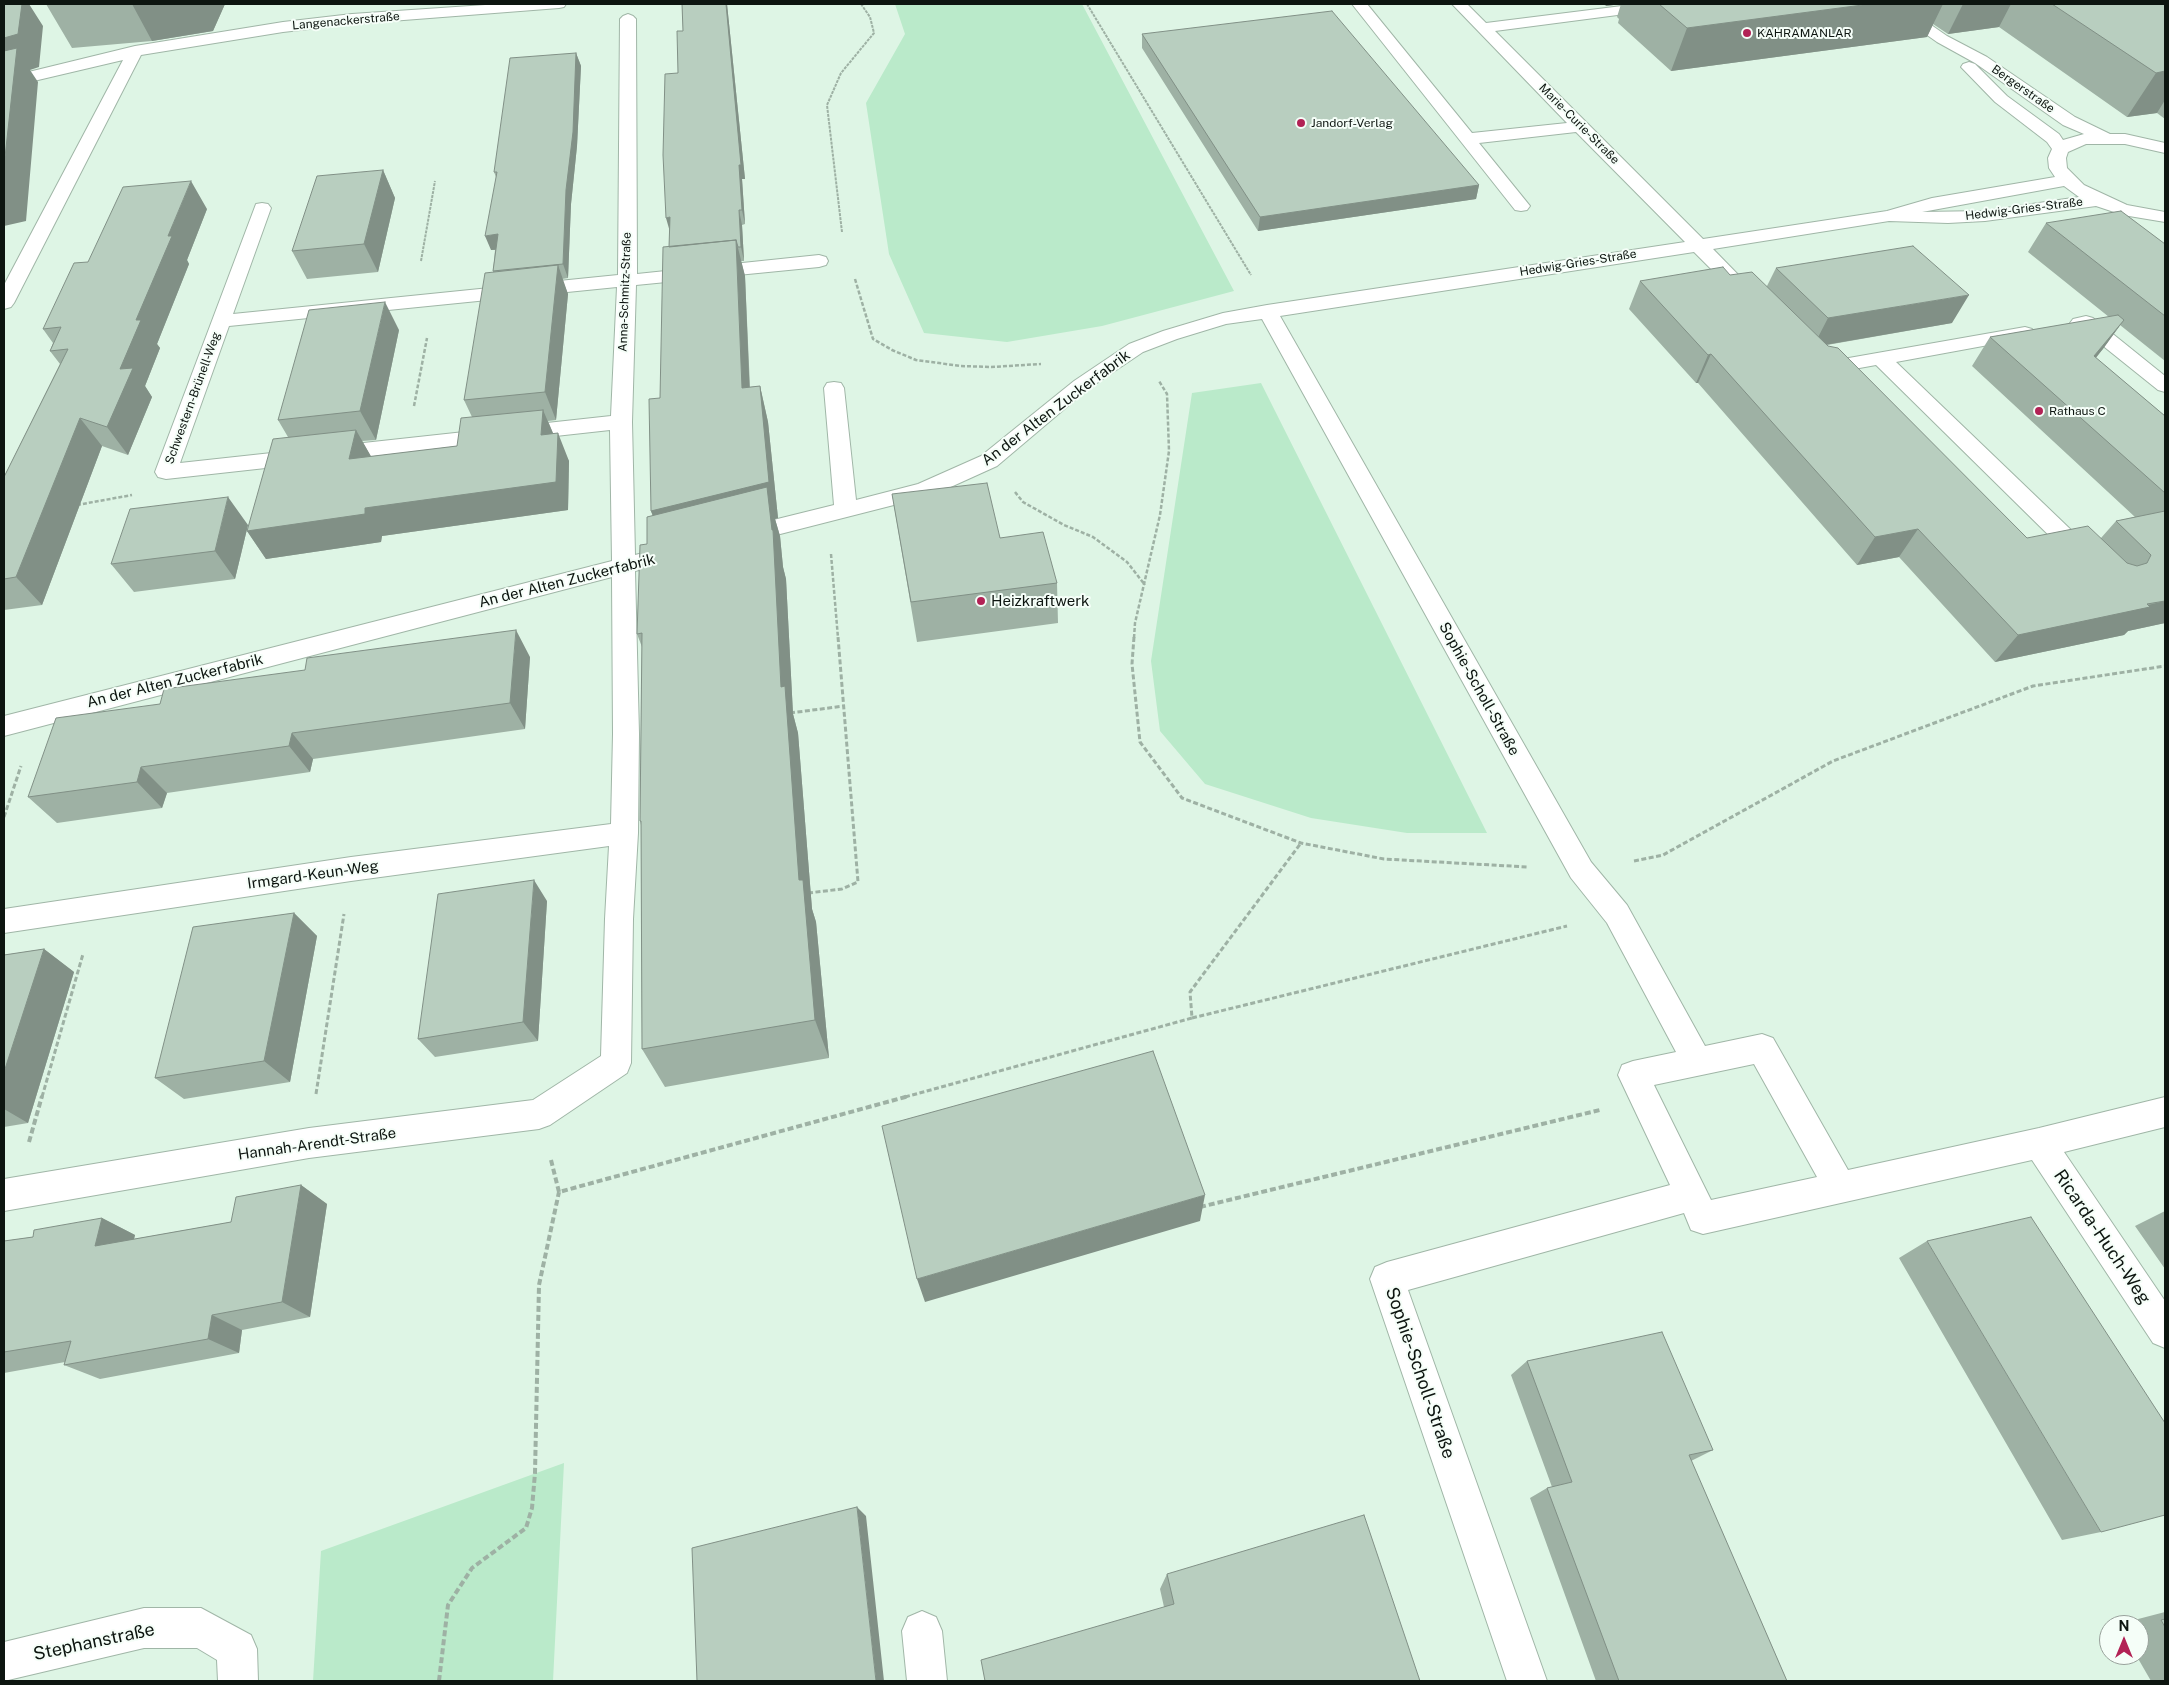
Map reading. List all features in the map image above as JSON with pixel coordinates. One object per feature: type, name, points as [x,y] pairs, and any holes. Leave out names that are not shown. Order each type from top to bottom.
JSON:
[{"type":"street","name":"Langenackerstraße","points":[[4,81],[135,51],[283,27],[352,19],[558,4]]},
{"type":"street","points":[[1359,4],[1521,206]]},
{"type":"street","name":"Marie-Curie-Straße","points":[[1459,4],[1760,307]]},
{"type":"street","points":[[1483,28],[1671,4]]},
{"type":"street","name":"Bergerstraße","points":[[1892,4],[1942,39],[1981,60],[2069,121],[2104,138]]},
{"type":"street","name":"Anna-Schmitz-Straße","points":[[623,566],[621,422],[627,280],[628,19]]},
{"type":"street","name":"Bergerstraße","points":[[1942,39],[1980,80],[2001,99],[2053,138],[2061,149],[2071,143],[2104,138],[2125,139],[2165,148]]},
{"type":"street","points":[[4,302],[135,51]]},
{"type":"street","points":[[1467,139],[1581,126]]},
{"type":"street","points":[[2061,149],[2057,158],[2058,168],[2067,180],[2078,189],[2098,200],[2123,210],[2165,217]]},
{"type":"street","name":"Hedwig-Gries-Straße","points":[[1269,311],[1890,216],[1932,203],[2067,180]]},
{"type":"street","name":"Hedwig-Gries-Straße","points":[[1890,216],[1948,218],[1985,216],[2098,200]]},
{"type":"street","name":"Schwestern-Brünell-Weg","points":[[262,208],[166,472],[621,422]]},
{"type":"street","name":"Schwestern-Brünell-Weg","points":[[221,321],[819,261]]},
{"type":"street","name":"An der Alten Zuckerfabrik","points":[[4,726],[925,490],[989,461],[1081,385],[1136,348],[1170,335],[1214,322],[1269,311]]},
{"type":"street","name":"Sophie-Scholl-Straße","points":[[1269,311],[1581,870],[1616,914],[1697,1062]]},
{"type":"street","points":[[1808,355],[1822,369],[1882,360],[2086,322],[2165,386]]},
{"type":"street","points":[[1882,360],[2098,570]]},
{"type":"street","points":[[834,388],[837,512]]},
{"type":"street","points":[[623,566],[626,734],[624,833]]},
{"type":"street","name":"Irmgard-Keun-Weg","points":[[4,921],[351,869],[624,833]]},
{"type":"street","name":"Hannah-Arendt-Straße","points":[[9,1194],[309,1143],[539,1114],[616,1063],[619,919],[624,833]]},
{"type":"street","points":[[1840,1186],[1762,1048],[1633,1075],[1703,1218],[2039,1143],[2165,1112]]},
{"type":"street","name":"Ricarda-Huch-Weg","points":[[2039,1143],[2165,1332]]},
{"type":"street","name":"Sophie-Scholl-Straße","points":[[1527,1681],[1387,1279],[1692,1194]]},
{"type":"street","name":"Stephanstraße","points":[[4,1662],[144,1628],[201,1628],[237,1649],[238,1681]]},
{"type":"street","points":[[922,1631],[927,1681]]},
{"type":"path","points":[[843,239],[827,106],[841,73],[874,32],[870,18],[862,4]]},
{"type":"path","points":[[1087,4],[1269,311]]},
{"type":"path","points":[[414,302],[435,181]]},
{"type":"path","points":[[854,275],[873,339],[892,350],[916,360],[961,366],[991,367],[1043,364]]},
{"type":"path","points":[[407,446],[434,301]]},
{"type":"path","points":[[1136,348],[1167,394],[1169,451],[1160,515],[1135,623],[1132,664],[1140,742],[1182,798],[1302,843],[1384,858],[1581,870],[1663,855],[1834,761],[2033,686],[2165,666]]},
{"type":"path","points":[[989,461],[1023,502],[1064,525],[1093,537],[1126,562],[1145,585]]},
{"type":"path","points":[[73,506],[150,492],[166,472]]},
{"type":"path","points":[[803,894],[842,889],[858,882],[844,706],[837,512]]},
{"type":"path","points":[[787,713],[844,706]]},
{"type":"path","points":[[1192,1018],[1190,992],[1302,843]]},
{"type":"path","points":[[309,1143],[351,869]]},
{"type":"path","points":[[9,1194],[97,907]]},
{"type":"path","points":[[558,1192],[1192,1018],[1616,914]]},
{"type":"path","points":[[1195,1208],[1644,1099]]},
{"type":"path","points":[[439,1681],[448,1605],[472,1568],[526,1528],[532,1508],[535,1473],[539,1285],[558,1192],[539,1114]]},
{"type":"green space","points":[[895,4],[1082,4],[1234,291],[1102,326],[1007,342],[924,333],[889,254],[866,103],[905,34]]},
{"type":"green space","points":[[1261,383],[1487,833],[1407,833],[1311,818],[1205,784],[1160,731],[1151,661],[1192,393]]},
{"type":"green space","points":[[564,1463],[553,1681],[313,1681],[321,1551]]},
{"type":"building","points":[[4,4],[22,4],[18,34],[4,38]]},
{"type":"building","points":[[682,4],[726,4],[741,165],[739,165],[742,210],[739,210],[741,247],[738,247],[736,240],[669,247],[670,217],[666,218],[663,155],[665,74],[678,73],[677,31],[683,31]]},
{"type":"building","points":[[1659,4],[1870,4],[1687,28]]},
{"type":"building","points":[[2052,4],[2165,4],[2165,71],[2156,73]]},
{"type":"building","name":"Jandorf-Verlag","points":[[1332,11],[1479,185],[1260,217],[1142,34]]},
{"type":"building","points":[[17,48],[4,166],[4,51]]},
{"type":"building","points":[[576,53],[573,132],[566,190],[563,264],[493,271],[498,234],[485,236],[497,172],[494,172],[510,58]]},
{"type":"building","points":[[383,170],[364,244],[292,251],[317,176]]},
{"type":"building","points":[[191,181],[168,236],[172,236],[136,320],[141,320],[120,369],[133,368],[107,427],[80,418],[16,577],[4,579],[4,477],[68,349],[50,351],[61,327],[43,329],[74,263],[88,262],[123,187]]},
{"type":"building","points":[[2121,211],[2165,244],[2165,316],[2046,223]]},
{"type":"building","points":[[736,240],[742,388],[760,386],[769,482],[651,511],[649,399],[660,398],[663,247]]},
{"type":"building","points":[[1913,246],[1969,295],[1828,318],[1776,268]]},
{"type":"building","points":[[558,265],[545,392],[464,400],[485,273]]},
{"type":"building","points":[[1723,267],[1730,275],[1752,272],[1828,346],[1838,348],[2027,538],[2088,526],[2127,563],[2137,566],[2147,563],[2151,555],[2116,521],[2165,511],[2165,601],[2147,604],[2150,607],[2018,635],[1918,529],[1875,537],[1711,354],[1708,355],[1640,281]]},
{"type":"building","points":[[385,302],[360,411],[278,420],[309,310]]},
{"type":"building","points":[[2118,315],[2124,320],[2094,356],[2165,416],[2165,493],[1990,337]]},
{"type":"building","points":[[543,410],[541,435],[558,433],[556,482],[365,508],[365,514],[247,531],[273,439],[356,430],[349,459],[457,446],[461,418]]},
{"type":"building","points":[[987,483],[1000,538],[1043,532],[1057,583],[911,602],[892,494]]},
{"type":"building","points":[[767,487],[773,530],[781,687],[785,686],[799,880],[803,880],[815,1020],[642,1049],[640,821],[642,633],[637,634],[640,545],[647,544],[647,517]]},
{"type":"building","points":[[228,497],[215,551],[111,564],[130,509]]},
{"type":"building","points":[[516,630],[510,703],[292,733],[289,746],[141,767],[137,782],[28,797],[56,718],[160,704],[164,689],[305,670],[307,658]]},
{"type":"building","points":[[534,880],[523,1022],[418,1039],[438,894]]},
{"type":"building","points":[[294,913],[264,1061],[155,1078],[193,927]]},
{"type":"building","points":[[44,949],[4,1072],[4,955]]},
{"type":"building","points":[[1153,1051],[1205,1195],[917,1279],[882,1126]]},
{"type":"building","points":[[301,1185],[282,1302],[212,1315],[208,1339],[64,1365],[71,1341],[4,1352],[4,1241],[33,1237],[34,1230],[102,1218],[95,1246],[231,1222],[236,1197]]},
{"type":"building","points":[[2031,1217],[2165,1423],[2165,1515],[2101,1532],[1927,1241]]},
{"type":"building","points":[[1662,1332],[1713,1450],[1689,1455],[1787,1681],[1619,1681],[1547,1488],[1572,1482],[1527,1361]]},
{"type":"building","points":[[857,1507],[876,1681],[697,1681],[692,1548]]},
{"type":"building","points":[[1364,1515],[1420,1681],[985,1681],[981,1660],[1174,1604],[1167,1574]]},
{"type":"building","points":[[2165,1619],[2165,1627],[2161,1620]]},
{"type":"place","name":"KAHRAMANLAR","points":[[1747,33]]},
{"type":"place","name":"Jandorf-Verlag","points":[[1301,123]]},
{"type":"place","name":"Rathaus C","points":[[2039,411]]},
{"type":"place","name":"Heizkraftwerk","points":[[981,601]]}]
